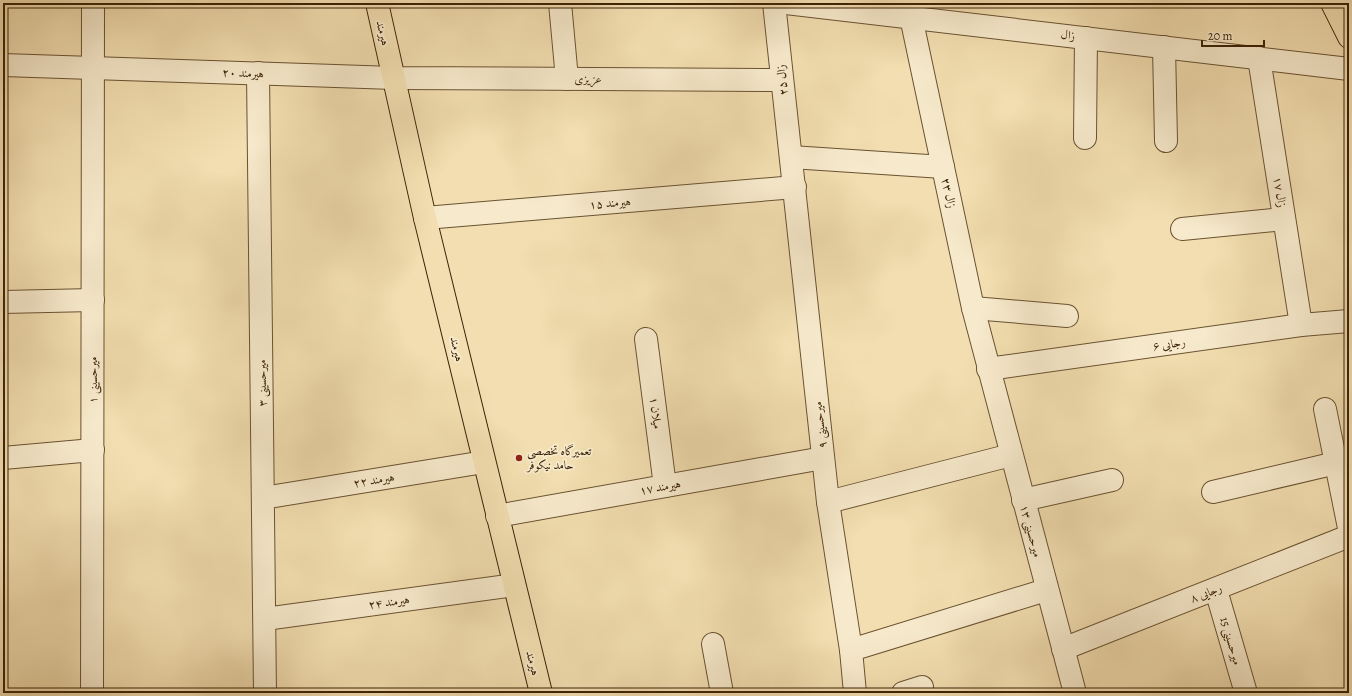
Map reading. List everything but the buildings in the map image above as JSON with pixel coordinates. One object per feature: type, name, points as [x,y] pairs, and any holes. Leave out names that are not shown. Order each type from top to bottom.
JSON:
[{"type":"main road","name":"هیرمند","points":[[377,3],[425,218],[541,693]]},
{"type":"main road","points":[[1332,3],[1349,38]]},
{"type":"street","name":"میرحسینی ۱","points":[[92,693],[93,3]]},
{"type":"street","points":[[560,3],[567,79]]},
{"type":"street","name":"زال ۲۵","points":[[774,3],[791,157]]},
{"type":"street","name":"زال","points":[[786,3],[1349,68]]},
{"type":"street","name":"زال ۲۳","points":[[911,17],[973,308],[988,369]]},
{"type":"street","points":[[1085,138],[1086,38]]},
{"type":"street","points":[[1164,47],[1166,141]]},
{"type":"street","name":"زال ۱۷","points":[[1258,58],[1301,325]]},
{"type":"street","name":"هیرمند ۲۰","points":[[3,65],[394,78]]},
{"type":"street","name":"میرحسینی ۳","points":[[258,73],[265,693]]},
{"type":"street","name":"عزیزی","points":[[394,78],[782,80]]},
{"type":"street","points":[[791,157],[943,167]]},
{"type":"street","name":"میرحسینی ۹","points":[[791,157],[828,502],[851,650],[855,693]]},
{"type":"street","name":"هیرمند ۱۵","points":[[425,218],[795,187]]},
{"type":"street","points":[[1182,228],[1284,219]]},
{"type":"street","points":[[3,302],[93,300]]},
{"type":"street","points":[[973,308],[1067,316]]},
{"type":"street","name":"رجایی ۶","points":[[988,369],[1301,325],[1349,321]]},
{"type":"street","name":"میلان ۱","points":[[646,339],[665,486]]},
{"type":"street","name":"میرحسینی ۱۳","points":[[988,369],[1046,590],[1075,693]]},
{"type":"street","points":[[1325,409],[1349,528]]},
{"type":"street","points":[[3,458],[93,450]]},
{"type":"street","points":[[828,502],[1011,455]]},
{"type":"street","name":"هیرمند ۱۷","points":[[497,516],[823,458]]},
{"type":"street","name":"هیرمند ۲۲","points":[[263,498],[484,462]]},
{"type":"street","points":[[1213,492],[1336,463]]},
{"type":"street","points":[[1023,500],[1112,480]]},
{"type":"street","name":"رجایی ۸","points":[[1063,649],[1216,590],[1349,536]]},
{"type":"street","name":"هیرمند ۲۴","points":[[265,619],[514,585]]},
{"type":"street","points":[[851,650],[1046,590]]},
{"type":"street","name":"میرحسینی 15","points":[[1216,590],[1246,693]]},
{"type":"street","points":[[713,644],[722,693]]},
{"type":"place","name":"تعمیرگاه تخصصی حامد نیکوفر","points":[[519,458]]}]
